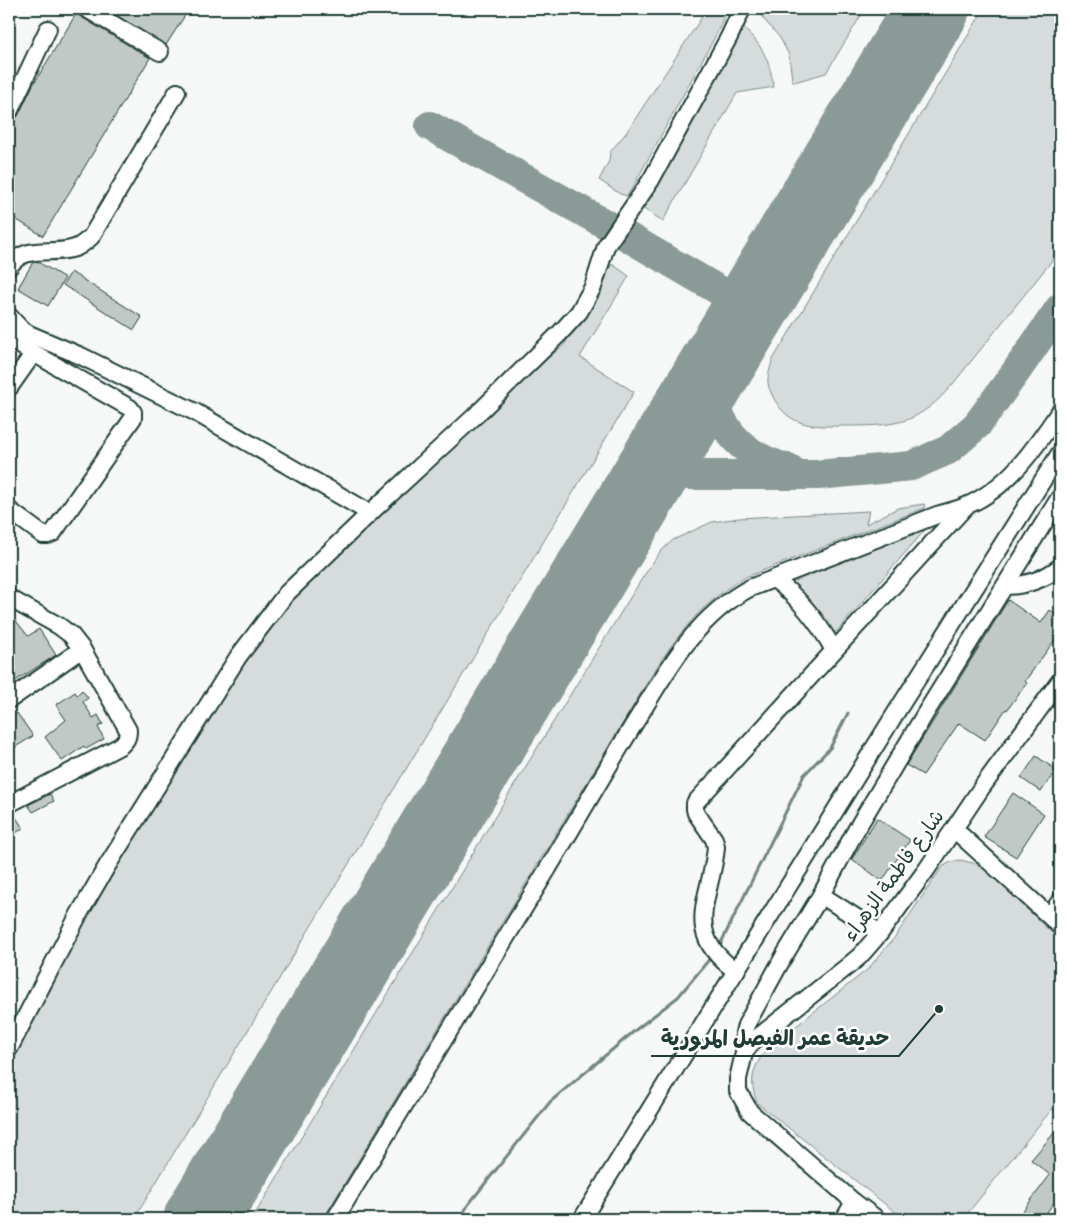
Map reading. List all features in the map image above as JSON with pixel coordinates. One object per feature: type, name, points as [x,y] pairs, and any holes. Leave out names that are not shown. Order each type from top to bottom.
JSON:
[{"type":"street","points":[[87,9],[160,52]]},
{"type":"street","points":[[9,1049],[97,882],[238,657],[286,594],[475,416],[579,312],[593,287],[606,246],[651,180],[729,37],[742,9]]},
{"type":"street","points":[[9,112],[48,28]]},
{"type":"street","points":[[9,267],[19,257],[28,252],[75,248],[91,237],[177,92]]},
{"type":"street","points":[[9,316],[21,329],[29,334],[81,356],[195,412],[370,513]]},
{"type":"street","points":[[9,339],[130,408],[133,412],[133,418],[53,533],[48,536],[43,535],[9,510]]},
{"type":"street","points":[[9,388],[33,354]]},
{"type":"street","points":[[736,971],[718,954],[706,932],[703,907],[716,847],[714,839],[696,813],[695,803],[967,506],[1005,481],[1021,465],[1034,450],[1060,411]]},
{"type":"street","points":[[582,1219],[1060,453]]},
{"type":"street","points":[[744,1054],[744,1032],[746,1025],[784,956],[925,714],[1060,497]]},
{"type":"street","points":[[335,1219],[668,668],[700,625],[723,604],[750,588],[937,515],[967,506]]},
{"type":"street","points":[[1005,586],[1022,586],[1038,580],[1060,566]]},
{"type":"street","points":[[774,579],[789,590],[802,604],[834,650]]},
{"type":"street","points":[[9,804],[120,746],[126,741],[128,736],[128,730],[82,649],[71,635],[60,626],[10,601]]},
{"type":"street","points":[[9,700],[82,649]]},
{"type":"street","name":"شارع فاطمة الزهراء","points":[[877,1219],[854,1202],[750,1112],[738,1091],[738,1079],[744,1054],[753,1041],[768,1028],[860,956],[880,933],[954,830],[982,787],[1060,681]]},
{"type":"street","points":[[954,830],[1055,921],[1060,901]]},
{"type":"street","points":[[821,895],[880,933]]},
{"type":"street","points":[[844,1219],[854,1202]]},
{"type":"shaded area","points":[[710,9],[718,9],[725,14],[717,33],[634,185],[627,196],[620,194],[599,180],[609,161],[610,152],[626,133],[702,17]]},
{"type":"shaded area","points":[[755,9],[865,9],[826,73],[794,82],[792,80],[789,55],[780,38]]},
{"type":"shaded area","points":[[984,9],[1060,9],[1060,246],[1050,263],[952,385],[936,402],[924,411],[903,421],[875,425],[824,426],[804,424],[795,420],[780,407],[770,391],[768,374],[772,361]]},
{"type":"shaded area","points":[[734,20],[750,35],[766,57],[774,87],[737,93],[663,221],[637,205]]},
{"type":"shaded area","points":[[612,264],[629,276],[580,357],[634,392],[134,1219],[9,1219],[9,1050],[25,1013],[267,613],[537,367],[564,345]]},
{"type":"shaded area","points":[[924,504],[925,508],[746,577],[718,596],[693,619],[653,673],[323,1219],[252,1219],[502,805],[660,552],[673,540],[712,522],[739,518],[869,511],[866,524],[898,508]]},
{"type":"shaded area","points":[[935,522],[925,530],[837,631],[829,635],[787,584],[788,571]]},
{"type":"shaded area","points":[[960,860],[973,863],[987,870],[1060,941],[1060,1116],[1052,1109],[963,1219],[904,1219],[757,1103],[753,1088],[753,1075],[766,1050],[868,969],[895,937],[942,867]]},
{"type":"building","points":[[106,9],[189,9],[166,45]]},
{"type":"building","points":[[76,14],[150,58],[43,236],[9,215],[9,125],[18,116],[33,85]]},
{"type":"building","points":[[33,262],[38,262],[65,278],[48,306],[18,288]]},
{"type":"building","points":[[71,272],[142,317],[134,330],[63,285]]},
{"type":"building","points":[[1008,600],[1041,623],[1050,610],[1060,617],[1060,645],[1054,641],[1025,681],[1027,683],[985,740],[959,723],[923,775],[906,765]]},
{"type":"building","points":[[9,612],[28,636],[39,629],[56,655],[9,685],[9,650],[14,647],[9,641]]},
{"type":"building","points":[[82,690],[88,698],[83,702],[93,718],[98,715],[103,724],[98,727],[104,739],[86,749],[84,746],[62,761],[45,737],[66,720],[56,705],[75,692],[77,695]]},
{"type":"building","points":[[17,713],[33,736],[9,751],[9,719]]},
{"type":"building","points":[[1036,756],[1056,770],[1041,792],[1021,778]]},
{"type":"building","points":[[1013,793],[1044,814],[1016,857],[984,837]]},
{"type":"building","points":[[50,794],[54,801],[33,812],[28,805]]},
{"type":"building","points":[[13,813],[23,828],[9,838],[9,814]]},
{"type":"building","points":[[877,818],[910,840],[882,881],[852,859]]},
{"type":"building","points":[[1060,1126],[1060,1194],[1042,1219],[1017,1219],[1050,1175],[1031,1160]]},
{"type":"waterway","points":[[719,947],[804,775],[830,748],[848,713]]},
{"type":"waterway","points":[[460,1219],[468,1205],[550,1102],[678,997],[712,956]]},
{"type":"taxiway","points":[[430,126],[616,230],[751,309]]},
{"type":"taxiway","points":[[651,475],[818,475],[911,466],[948,450],[977,425],[1060,308]]},
{"type":"taxiway","points":[[708,380],[719,414],[739,443],[757,456],[778,466],[790,469]]},
{"type":"runway","points":[[201,1219],[932,9]]},
{"type":"place","name":"حديقة عمر الفيصل المرورية","points":[[939,1009]]}]
